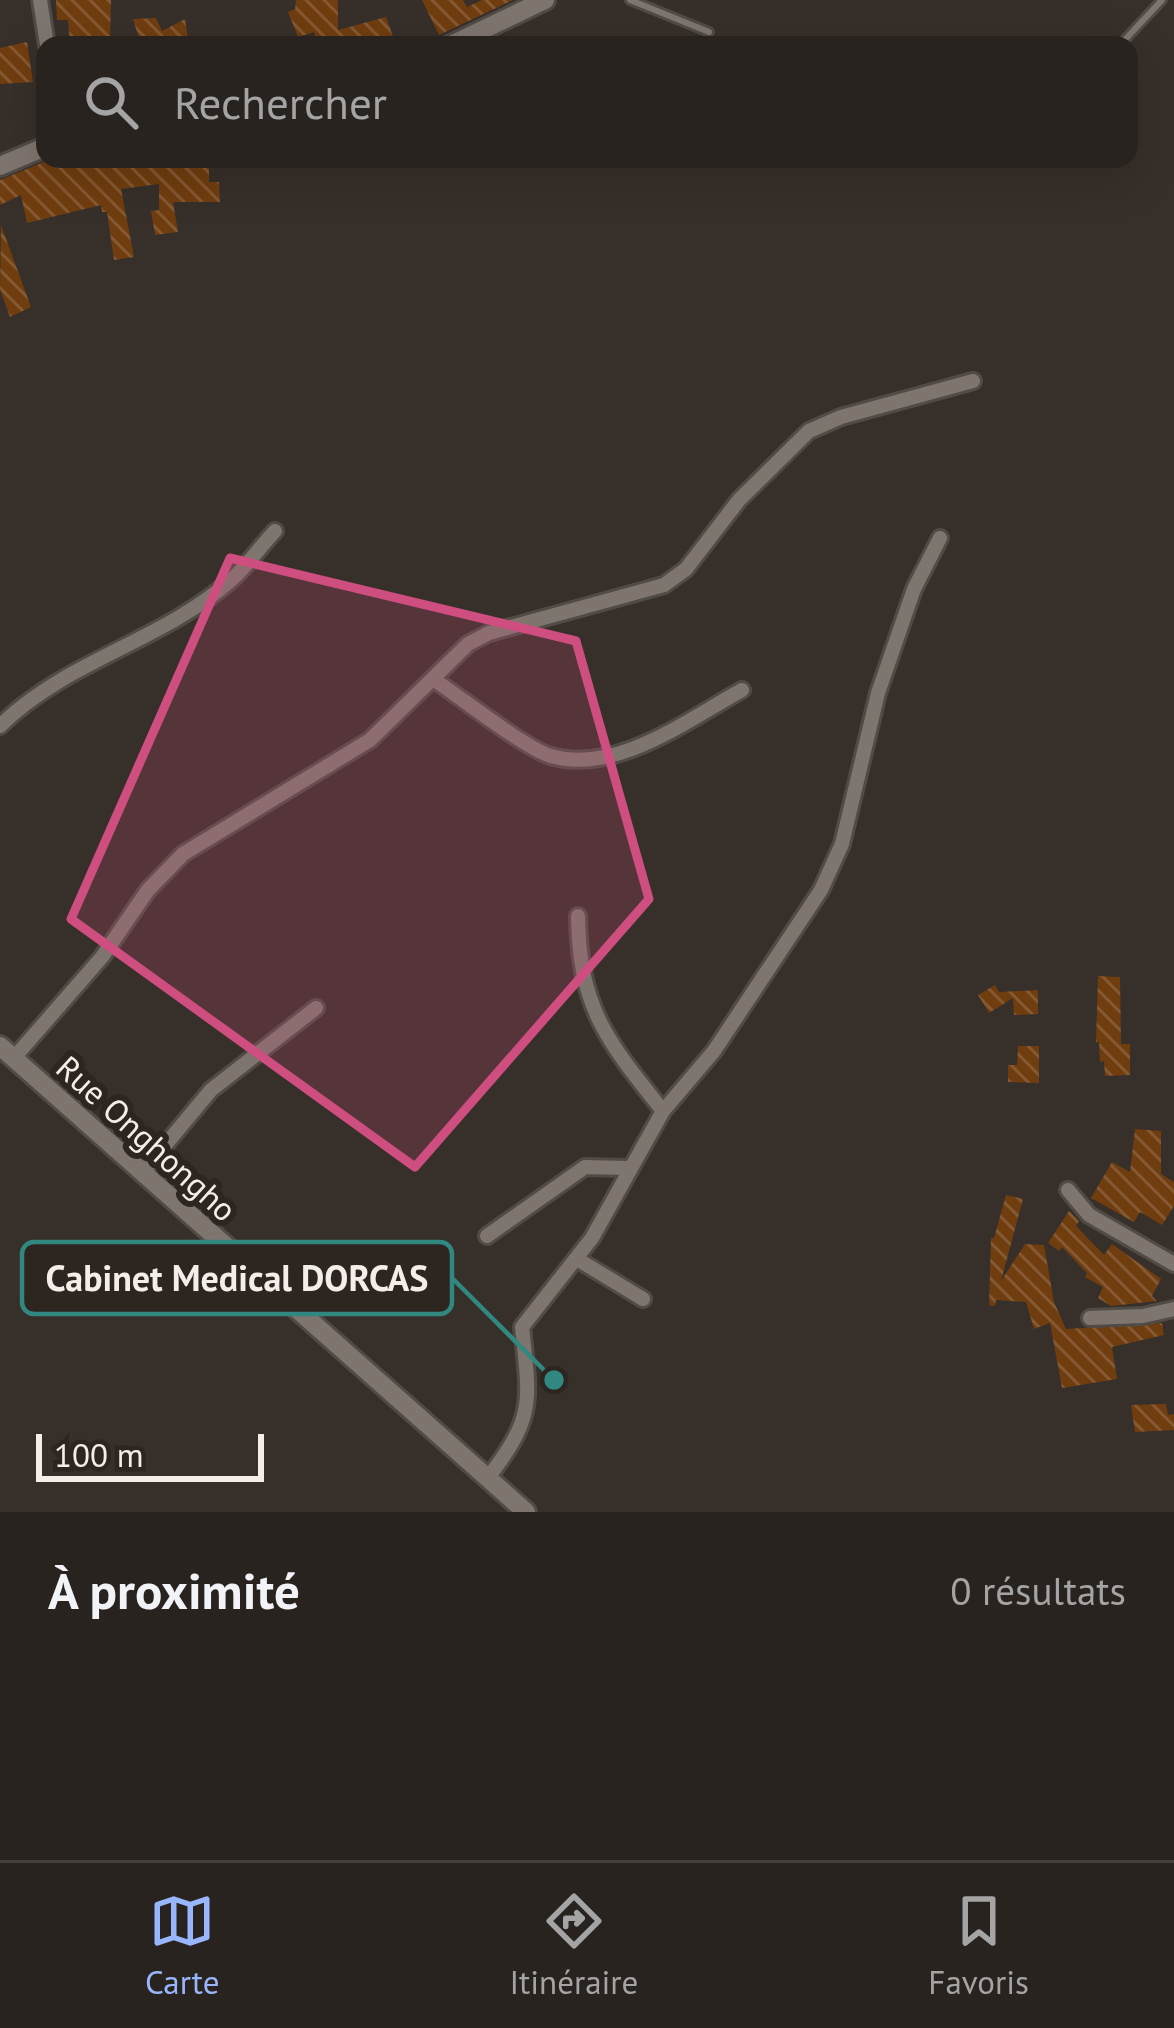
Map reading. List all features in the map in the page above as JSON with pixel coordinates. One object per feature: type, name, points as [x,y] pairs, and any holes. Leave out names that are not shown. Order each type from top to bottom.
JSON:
[{"type":"main road","points":[[470,36],[545,0]]},
{"type":"main road","points":[[0,166],[36,150]]},
{"type":"main road","name":"Rue Onghongho","points":[[6,1052],[526,1512]]},
{"type":"street","points":[[40,0],[46,36]]},
{"type":"street","points":[[6,1052],[102,957],[148,890],[183,854],[370,740],[469,644],[488,633],[664,585],[686,569],[739,500],[809,431],[841,417],[973,381]]},
{"type":"street","points":[[0,726],[45,691],[172,620],[230,581],[274,531]]},
{"type":"street","points":[[487,1479],[527,1418],[522,1328],[578,1259],[663,1111],[714,1051],[821,890],[842,844],[878,693],[914,590],[940,538]]},
{"type":"street","points":[[433,679],[549,756],[586,760],[651,743],[742,690]]},
{"type":"street","points":[[578,916],[578,956],[587,995],[606,1040],[663,1111]]},
{"type":"street","points":[[142,1173],[211,1090],[316,1008]]},
{"type":"street","points":[[487,1236],[585,1167],[627,1168]]},
{"type":"street","points":[[1068,1190],[1089,1215],[1174,1264]]},
{"type":"street","points":[[578,1259],[643,1299]]},
{"type":"street","points":[[1090,1318],[1143,1316],[1174,1309]]},
{"type":"lane","points":[[629,0],[709,32]]},
{"type":"lane","points":[[1128,36],[1162,0]]},
{"type":"highlighted area","points":[[230,558],[576,641],[649,899],[415,1167],[71,919]]},
{"type":"building","points":[[56,0],[111,0],[110,36],[69,36],[68,20],[57,20]]},
{"type":"building","points":[[296,0],[338,0],[338,30],[386,17],[393,36],[315,36],[314,32],[298,36],[288,12],[295,9]]},
{"type":"building","points":[[422,0],[463,0],[467,7],[482,0],[513,0],[439,35]]},
{"type":"building","points":[[156,18],[162,31],[185,19],[188,36],[138,36],[133,19]]},
{"type":"building","points":[[27,42],[33,82],[0,84],[0,48]]},
{"type":"building","points":[[36,165],[209,168],[209,182],[219,182],[220,202],[173,202],[178,232],[155,235],[151,211],[159,210],[159,184],[121,189],[134,257],[114,260],[107,212],[102,212],[101,205],[27,223],[21,195],[0,205],[0,180]]},
{"type":"building","points":[[1,225],[31,307],[10,317],[0,289]]},
{"type":"building","points":[[1098,976],[1120,977],[1121,1044],[1130,1044],[1130,1075],[1105,1076],[1104,1061],[1100,1062]]},
{"type":"building","points":[[995,985],[999,992],[1038,990],[1038,1014],[1014,1015],[1013,998],[989,1013],[978,995]]},
{"type":"building","points":[[1018,1046],[1039,1046],[1039,1083],[1008,1082],[1008,1065],[1017,1065]]},
{"type":"building","points":[[1135,1129],[1161,1131],[1161,1174],[1174,1182],[1174,1206],[1162,1225],[1140,1212],[1134,1222],[1091,1198],[1112,1162],[1130,1172]]},
{"type":"building","points":[[1006,1195],[1023,1199],[1001,1281],[1025,1244],[1044,1245],[1054,1302],[1066,1329],[1162,1323],[1164,1335],[1112,1347],[1117,1379],[1062,1388],[1050,1323],[1034,1329],[1026,1302],[996,1300],[995,1306],[989,1305],[991,1238]]},
{"type":"building","points":[[1069,1211],[1079,1221],[1076,1226],[1104,1255],[1112,1244],[1161,1279],[1152,1296],[1157,1301],[1111,1306],[1098,1298],[1103,1287],[1085,1277],[1087,1273],[1062,1247],[1059,1251],[1048,1243]]},
{"type":"building","points":[[1166,1404],[1168,1415],[1174,1414],[1174,1430],[1135,1432],[1131,1405]]},
{"type":"place","name":"Cabinet Medical DORCAS","points":[[554,1380]]}]
